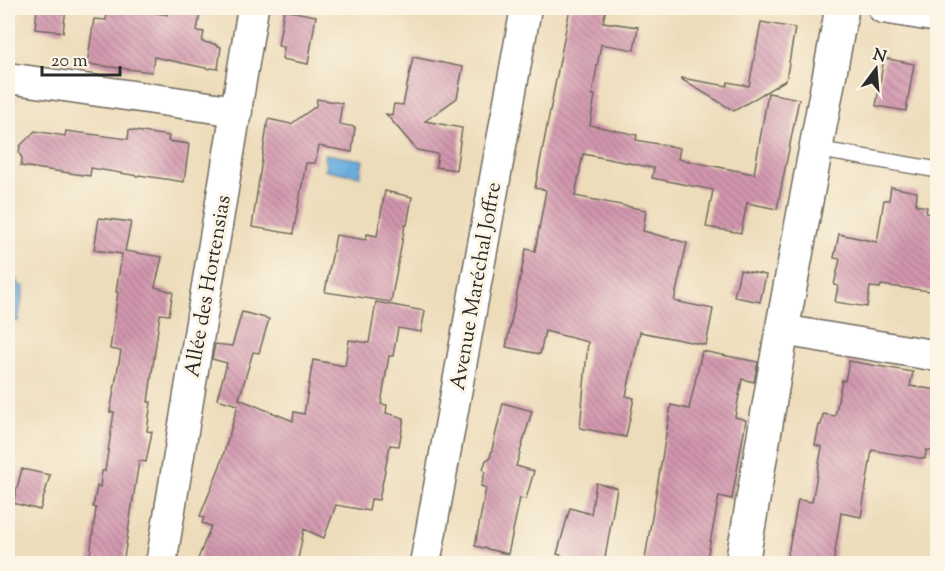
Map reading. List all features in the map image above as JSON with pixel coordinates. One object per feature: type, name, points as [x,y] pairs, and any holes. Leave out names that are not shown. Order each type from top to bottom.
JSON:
[{"type":"street","name":"Allée des Hortensias","points":[[161,564],[253,8]]},
{"type":"street","name":"Avenue Maréchal Joffre","points":[[425,564],[526,8]]},
{"type":"street","points":[[742,564],[782,330],[842,8]]},
{"type":"street","points":[[883,8],[938,17]]},
{"type":"street","points":[[8,78],[237,111]]},
{"type":"street","points":[[782,330],[938,356]]},
{"type":"lane","points":[[816,149],[938,170]]},
{"type":"water","points":[[325,154],[363,160],[360,176],[325,170]]},
{"type":"water","points":[[13,279],[20,286],[24,286],[18,321],[8,320],[8,284]]},
{"type":"building","points":[[37,8],[66,8],[63,32],[35,29]]},
{"type":"building","points":[[108,8],[126,8],[167,15],[168,8],[201,8],[197,31],[204,32],[202,42],[221,47],[218,69],[154,57],[152,72],[87,64],[94,19],[106,20]]},
{"type":"building","points":[[570,8],[606,8],[603,22],[638,27],[634,50],[601,44],[592,95],[595,95],[590,125],[637,135],[636,140],[680,148],[678,159],[754,174],[768,93],[799,99],[777,209],[747,203],[741,233],[706,227],[713,190],[652,178],[654,168],[583,154],[575,196],[646,210],[643,231],[687,243],[674,301],[713,309],[706,345],[640,332],[626,396],[634,398],[626,437],[580,428],[588,342],[545,331],[540,354],[506,347],[526,249],[535,251],[546,190],[535,188]]},
{"type":"building","points":[[284,10],[316,16],[308,64],[282,59],[284,47],[278,46]]},
{"type":"building","points":[[761,22],[795,28],[786,80],[734,111],[681,79],[727,86],[728,82],[749,86]]},
{"type":"building","points":[[413,57],[463,67],[457,98],[425,121],[462,128],[456,170],[436,167],[438,154],[417,150],[386,114],[392,115],[394,104],[403,105]]},
{"type":"building","points":[[884,58],[914,64],[906,111],[876,106]]},
{"type":"building","points":[[317,99],[342,103],[339,124],[355,127],[352,152],[319,146],[315,163],[306,163],[293,234],[252,227],[268,119],[291,124],[316,106]]},
{"type":"building","points":[[129,130],[169,136],[168,141],[189,144],[184,182],[91,168],[90,176],[21,166],[20,146],[35,131],[65,136],[66,131],[128,139]]},
{"type":"building","points":[[891,187],[917,192],[916,205],[927,207],[926,213],[938,214],[938,292],[881,285],[880,288],[870,287],[867,307],[835,302],[838,286],[834,285],[840,259],[834,258],[839,234],[877,242],[884,200],[889,200]]},
{"type":"building","points":[[385,191],[412,197],[391,302],[325,292],[336,235],[366,240],[367,234],[377,236]]},
{"type":"building","points":[[99,218],[131,222],[125,251],[162,257],[155,287],[173,292],[169,315],[160,314],[148,402],[151,402],[147,431],[152,432],[146,462],[139,461],[123,564],[89,564],[96,508],[93,507],[97,486],[100,487],[102,471],[105,471],[114,412],[110,412],[121,351],[110,349],[122,254],[94,250]]},
{"type":"building","points":[[740,270],[766,275],[760,302],[734,297]]},
{"type":"building","points":[[376,302],[425,311],[421,332],[398,328],[393,356],[389,356],[381,404],[387,405],[386,413],[404,418],[399,446],[390,445],[379,500],[371,499],[369,511],[336,505],[324,538],[304,529],[297,564],[196,564],[211,526],[202,523],[204,518],[200,516],[220,466],[238,405],[217,399],[227,363],[212,359],[215,344],[232,346],[242,312],[269,319],[259,353],[253,352],[239,399],[293,421],[294,412],[304,414],[313,360],[345,366],[349,340],[369,343]]},
{"type":"building","points":[[702,351],[758,362],[754,382],[742,379],[735,417],[746,420],[732,499],[719,496],[706,564],[644,564],[671,405],[689,409]]},
{"type":"building","points":[[849,361],[913,372],[910,386],[938,390],[938,452],[926,450],[925,459],[872,450],[861,517],[841,513],[833,564],[786,564],[798,500],[812,502],[822,447],[815,445],[819,425],[821,425],[823,414],[835,416],[842,380],[845,381]]},
{"type":"building","points":[[503,403],[532,411],[516,466],[534,471],[526,499],[520,498],[508,554],[475,546],[486,488],[481,486],[485,472],[483,469],[486,460],[490,458]]},
{"type":"building","points":[[22,469],[50,475],[40,510],[13,503]]},
{"type":"building","points":[[596,483],[617,488],[604,564],[586,564],[557,554],[570,508],[591,514]]}]
